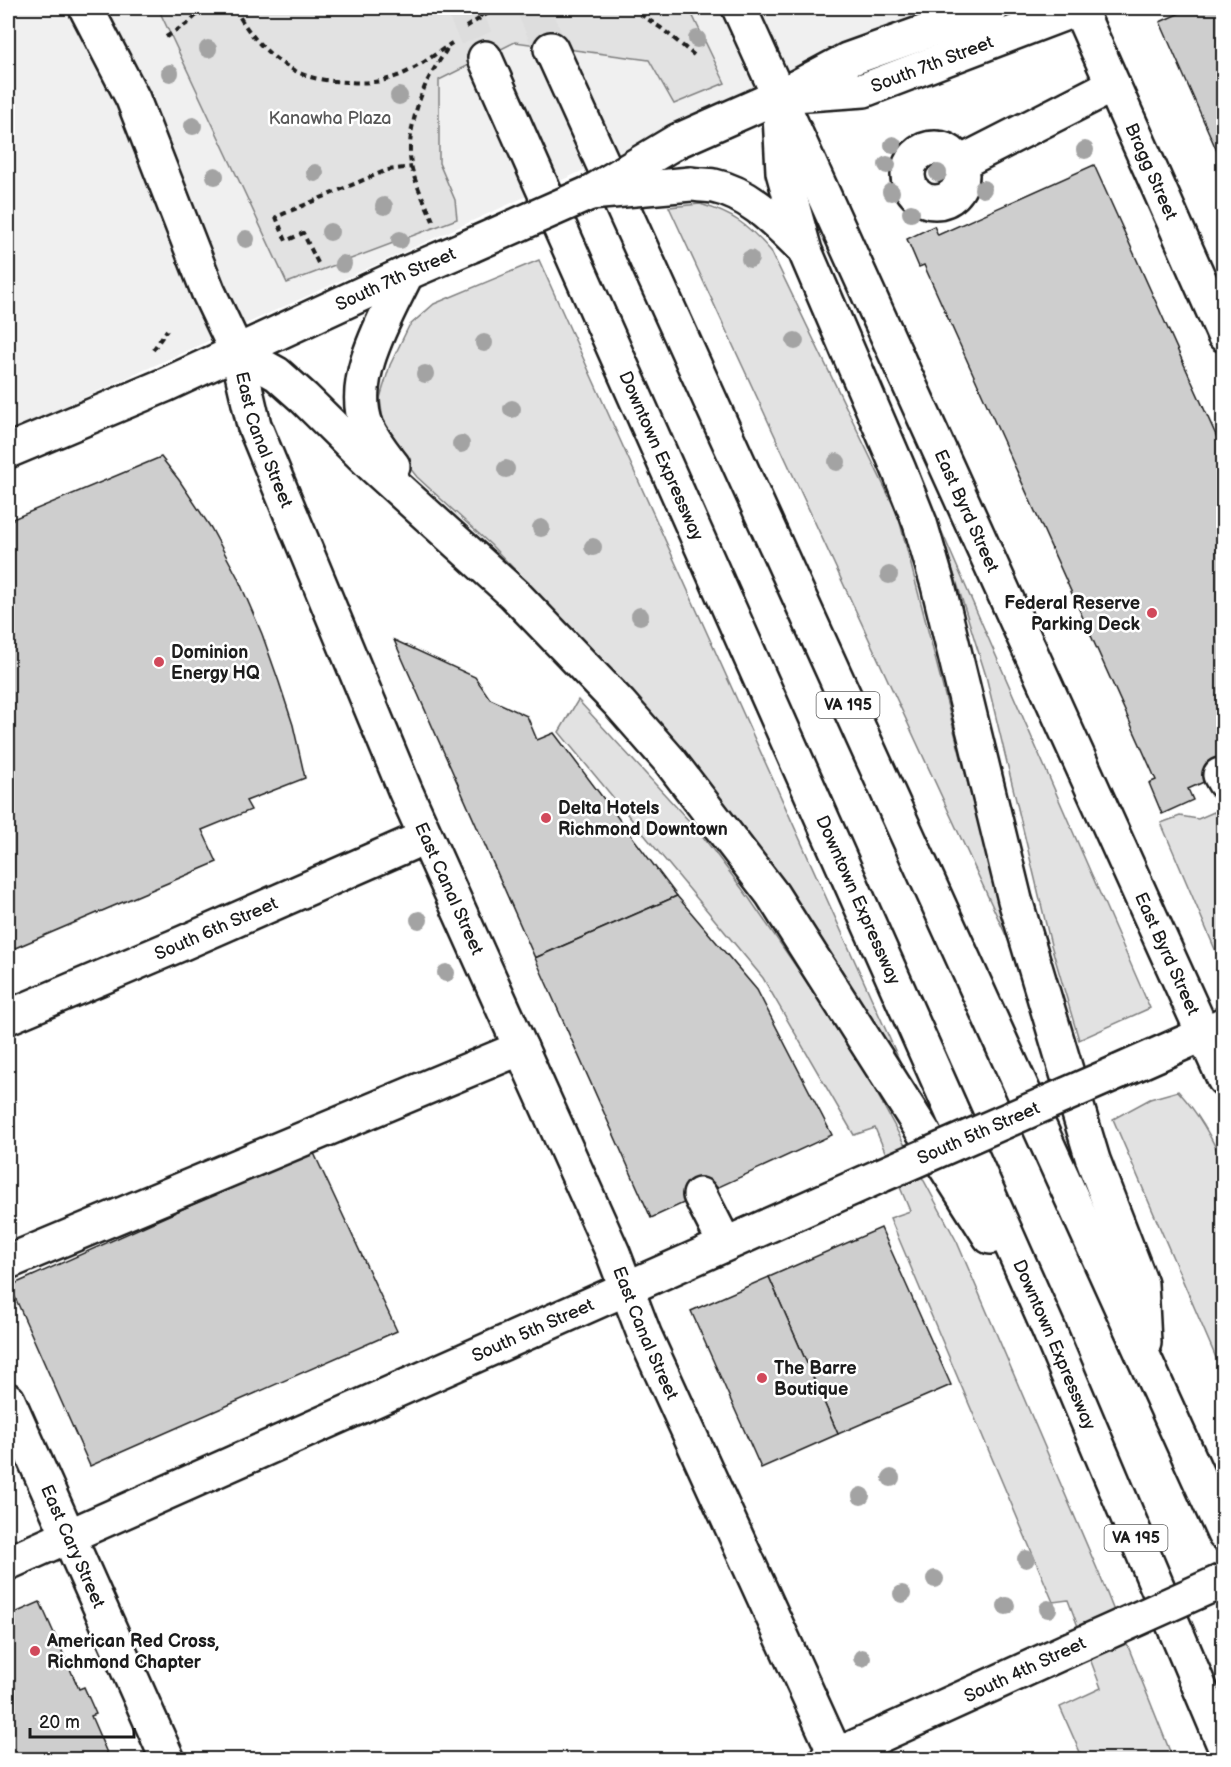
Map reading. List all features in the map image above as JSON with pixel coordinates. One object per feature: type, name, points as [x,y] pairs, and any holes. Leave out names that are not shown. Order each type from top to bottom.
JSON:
[{"type":"main road","name":"East Canal Street","points":[[86,8],[133,99],[208,291],[237,352],[254,425],[425,837],[613,1253],[649,1345],[834,1758]]},
{"type":"main road","name":"East Byrd Street","points":[[740,8],[1214,1029],[1224,1079]]},
{"type":"main road","name":"South 7th Street","points":[[8,451],[237,352],[407,273],[590,193],[677,141],[779,96],[847,60],[992,8]]},
{"type":"main road","name":"South 7th Street","points":[[779,96],[864,90],[1079,8]]},
{"type":"main road","name":"Bragg Street","points":[[1079,8],[1224,334]]},
{"type":"main road","name":"VA 195","points":[[551,49],[1224,1534]]},
{"type":"main road","name":"Downtown Expressway","points":[[485,58],[1049,1330],[1224,1745]]},
{"type":"main road","points":[[960,163],[1113,85]]},
{"type":"main road","points":[[779,96],[783,172],[806,251],[920,523],[938,585],[1015,900],[1093,1160],[1141,1284],[1144,1360]]},
{"type":"main road","points":[[590,193],[691,184],[714,186],[752,202],[806,251]]},
{"type":"main road","points":[[407,273],[372,347],[362,388],[363,411],[366,425],[373,439],[432,518]]},
{"type":"main road","points":[[237,352],[277,374],[521,602],[620,704],[670,761],[772,894],[1049,1330]]},
{"type":"main road","name":"South 6th Street","points":[[8,1017],[425,837]]},
{"type":"main road","name":"South 5th Street","points":[[8,1563],[1214,1029]]},
{"type":"main road","points":[[8,1262],[521,1048]]},
{"type":"main road","points":[[700,1195],[725,1245]]},
{"type":"main road","name":"East Cary Street","points":[[8,1400],[168,1760]]},
{"type":"main road","name":"South 4th Street","points":[[834,1758],[1224,1580]]},
{"type":"path","points":[[166,37],[189,23],[204,8]]},
{"type":"path","points":[[234,8],[258,43],[277,60],[302,74],[331,81],[387,80],[409,71],[452,43]]},
{"type":"path","points":[[479,19],[486,8]]},
{"type":"path","points":[[464,29],[501,8]]},
{"type":"path","points":[[631,8],[661,28],[694,55]]},
{"type":"path","points":[[433,221],[413,174],[412,131],[425,85],[458,36]]},
{"type":"path","points":[[318,263],[303,233],[286,241],[276,217],[387,170],[412,167]]},
{"type":"path","points":[[153,350],[167,330]]},
{"type":"shaded area","points":[[8,8],[940,8],[8,432]]},
{"type":"green space","name":"Kanawha Plaza","points":[[158,8],[689,8],[725,83],[674,104],[649,60],[515,42],[439,80],[439,163],[455,200],[457,219],[287,283]]},
{"type":"green space","points":[[700,204],[731,216],[755,234],[771,251],[898,515],[1009,942],[669,207]]},
{"type":"green space","points":[[539,260],[902,1066],[733,814],[616,675],[491,545],[417,477],[397,452],[384,429],[380,398],[390,365],[409,326],[434,304]]},
{"type":"green space","points":[[938,523],[1150,1008],[1079,1040],[1051,945],[986,676]]},
{"type":"green space","points":[[578,700],[701,834],[749,898],[854,1051],[957,1242],[1098,1571],[1173,1759],[1083,1759],[1060,1707],[1101,1688],[1068,1600],[1053,1602],[890,1218],[910,1211],[875,1128],[854,1135],[763,978],[559,732]]},
{"type":"green space","points":[[1214,812],[1224,827],[1224,959],[1220,961],[1161,823],[1180,816],[1198,819]]},
{"type":"green space","points":[[1178,1091],[1204,1126],[1223,1165],[1223,1374],[1113,1119],[1150,1099]]},
{"type":"building","points":[[1191,8],[1224,8],[1224,167],[1160,22]]},
{"type":"building","name":"Federal Reserve Parking Deck","points":[[1094,165],[1224,453],[1224,773],[1188,789],[1193,800],[1162,814],[1149,783],[1156,780],[924,265],[919,267],[907,239],[934,226],[938,235]]},
{"type":"building","points":[[161,457],[211,528],[237,576],[262,634],[279,682],[293,725],[305,778],[246,801],[251,810],[202,830],[217,862],[8,951],[8,521]]},
{"type":"building","name":"Delta Hotels Richmond Downtown","points":[[394,640],[475,677],[490,699],[527,716],[537,740],[554,733],[677,896],[535,958]]},
{"type":"building","points":[[677,896],[757,990],[832,1135],[651,1218],[535,958]]},
{"type":"building","points":[[313,1151],[397,1331],[90,1466],[10,1286]]},
{"type":"building","points":[[881,1228],[951,1385],[838,1434],[769,1277]]},
{"type":"building","points":[[769,1277],[838,1434],[761,1468],[691,1311]]},
{"type":"building","name":"American Red Cross, Richmond Chapter","points":[[40,1602],[79,1689],[84,1687],[96,1714],[91,1716],[110,1760],[8,1760],[8,1616]]},
{"type":"tunnel","points":[[463,8],[485,58]]},
{"type":"tunnel","points":[[533,8],[551,49]]},
{"type":"place","name":"Federal Reserve Parking Deck","points":[[1152,613]]},
{"type":"place","name":"Dominion Energy HQ","points":[[159,662]]},
{"type":"place","name":"Delta Hotels Richmond Downtown","points":[[546,818]]},
{"type":"place","name":"The Barre Boutique","points":[[762,1378]]},
{"type":"place","name":"American Red Cross, Richmond Chapter","points":[[35,1651]]}]
